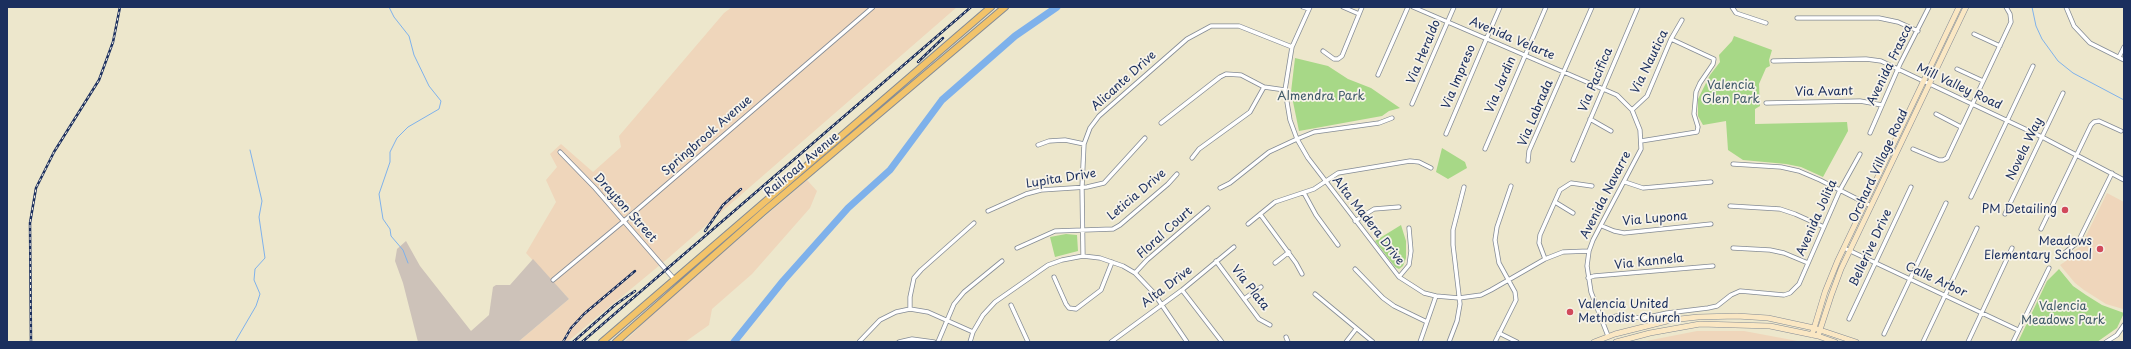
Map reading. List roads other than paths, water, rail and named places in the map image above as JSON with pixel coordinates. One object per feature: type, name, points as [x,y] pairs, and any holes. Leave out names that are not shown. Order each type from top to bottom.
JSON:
[{"type":"main road","name":"Railroad Avenue","points":[[602,342],[991,7]]},
{"type":"main road","name":"Railroad Avenue","points":[[616,342],[1005,7]]},
{"type":"main road","name":"Orchard Village Road","points":[[1812,335],[1824,292],[1958,7]]},
{"type":"main road","name":"Orchard Village Road","points":[[1818,336],[1834,285],[1966,7]]},
{"type":"main road","points":[[827,159],[829,151],[846,137],[849,129]]},
{"type":"main road","points":[[1594,342],[1608,336],[1671,320],[1698,317],[1737,316],[1768,318],[1820,329],[1856,342]]},
{"type":"main road","points":[[1616,342],[1650,333],[1700,324],[1770,326],[1818,336],[1835,342]]},
{"type":"street","name":"Springbrook Avenue","points":[[553,280],[873,7]]},
{"type":"street","points":[[1303,7],[1309,8]]},
{"type":"street","points":[[1343,7],[1359,14]]},
{"type":"street","points":[[1323,51],[1334,59],[1338,59],[1342,56],[1362,7]]},
{"type":"street","points":[[1378,75],[1408,7]]},
{"type":"street","name":"Avenida Velarte","points":[[1413,7],[1603,89],[1623,100],[1632,110]]},
{"type":"street","name":"Via Heraldo","points":[[1412,104],[1454,7]]},
{"type":"street","name":"Via Impreso","points":[[1446,134],[1500,7]]},
{"type":"street","name":"Via Jardin","points":[[1485,149],[1546,7]]},
{"type":"street","name":"Via Labrada","points":[[1528,161],[1529,151],[1592,7]]},
{"type":"street","name":"Via Pacifica","points":[[1573,160],[1638,7]]},
{"type":"street","points":[[1732,7],[1736,13],[1766,24]]},
{"type":"street","name":"Avenida Frasca","points":[[1870,133],[1898,69],[1929,7]]},
{"type":"street","points":[[1913,149],[1943,160],[1947,158],[2011,22],[2010,14],[2006,7]]},
{"type":"street","points":[[2066,7],[2074,26],[2090,43],[2124,60]]},
{"type":"street","name":"Alta Madera Drive","points":[[1309,8],[1292,47],[1285,90],[1290,120],[1297,139],[1325,182],[1399,277],[1424,293],[1436,296],[1460,298],[1481,295],[1509,281],[1545,259],[1563,252],[1589,251]]},
{"type":"street","points":[[1797,18],[1879,18],[1898,22],[1918,31]]},
{"type":"street","name":"Via Nautica","points":[[1632,110],[1647,96],[1682,20]]},
{"type":"street","name":"Alicante Drive","points":[[1083,256],[1082,187],[1084,144],[1090,128],[1099,116],[1187,38],[1211,26],[1239,26],[1292,47]]},
{"type":"street","points":[[1974,34],[2000,46]]},
{"type":"street","points":[[1641,141],[1697,132],[1698,127],[1694,114],[1696,92],[1700,83],[1713,64],[1714,59],[1672,39]]},
{"type":"street","points":[[2119,58],[2124,47]]},
{"type":"street","name":"Mill Valley Road","points":[[1773,60],[1866,59],[1881,61],[2077,154],[2124,180]]},
{"type":"street","points":[[1971,197],[2033,66]]},
{"type":"street","points":[[1957,69],[1983,81]]},
{"type":"street","points":[[1161,123],[1220,77],[1226,74],[1241,74],[1264,87],[1285,90]]},
{"type":"street","points":[[1192,158],[1199,149],[1250,112],[1255,106],[1264,87]]},
{"type":"street","name":"Novela Way","points":[[2005,214],[2063,93]]},
{"type":"street","name":"Via Avant","points":[[1766,103],[1860,101],[1882,105]]},
{"type":"street","name":"Avenida Navarre","points":[[1608,336],[1588,278],[1589,251],[1638,158],[1641,141],[1640,130],[1632,110]]},
{"type":"street","points":[[1936,114],[1961,127]]},
{"type":"street","points":[[1220,188],[1230,183],[1269,152],[1314,132],[1379,123],[1392,118]]},
{"type":"street","points":[[1590,119],[1611,131]]},
{"type":"street","points":[[2041,229],[2090,125],[2099,121],[2121,132]]},
{"type":"street","name":"Lupita Drive","points":[[988,211],[1013,199],[1041,190],[1097,186],[1104,183],[1145,138]]},
{"type":"street","points":[[1038,145],[1049,141],[1065,140],[1084,144]]},
{"type":"street","name":"Drayton Street","points":[[560,152],[624,221],[674,280]]},
{"type":"street","name":"Avenida Jolita","points":[[1601,319],[1617,316],[1644,318],[1667,313],[1708,308],[1717,306],[1732,295],[1740,292],[1784,295],[1794,291],[1800,284],[1840,190],[1860,154]]},
{"type":"street","points":[[1248,224],[1275,202],[1304,193],[1338,173],[1401,161],[1419,162],[1431,168]]},
{"type":"street","points":[[1733,164],[1781,167],[1799,172],[1840,190],[1871,206]]},
{"type":"street","points":[[2062,255],[2078,242],[2112,173]]},
{"type":"street","name":"Leticia Drive","points":[[1017,248],[1055,231],[1106,230],[1120,225],[1168,184],[1177,174]]},
{"type":"street","points":[[1545,259],[1539,243],[1540,235],[1560,190],[1565,185],[1578,182],[1592,186]]},
{"type":"street","points":[[1625,182],[1643,188],[1711,182]]},
{"type":"street","points":[[1495,342],[1516,300],[1515,292],[1499,263],[1495,240],[1497,228],[1512,186]]},
{"type":"street","name":"Bellerive Drive","points":[[1849,318],[1911,186]]},
{"type":"street","points":[[1449,342],[1457,321],[1460,298],[1453,245],[1453,230],[1464,187]]},
{"type":"street","points":[[1304,193],[1314,212],[1338,245]]},
{"type":"street","points":[[1555,202],[1573,213]]},
{"type":"street","points":[[1884,334],[1946,203]]},
{"type":"street","points":[[1730,206],[1780,209],[1824,228]]},
{"type":"street","points":[[1355,221],[1374,209],[1399,207]]},
{"type":"street","name":"Floral Court","points":[[1136,273],[1147,260],[1208,208]]},
{"type":"street","points":[[1260,214],[1302,274]]},
{"type":"street","points":[[910,310],[910,297],[914,278],[974,223]]},
{"type":"street","name":"Via Lupona","points":[[1602,226],[1624,233],[1711,224]]},
{"type":"street","points":[[1399,277],[1409,264],[1411,251],[1409,228]]},
{"type":"street","points":[[1923,342],[1978,228]]},
{"type":"street","name":"Alta Drive","points":[[1111,342],[1182,290],[1234,247]]},
{"type":"street","points":[[1733,248],[1770,250],[1784,253],[1808,263]]},
{"type":"street","name":"Calle Arbor","points":[[1844,248],[2018,330]]},
{"type":"street","points":[[1968,342],[2012,248]]},
{"type":"street","points":[[1274,262],[1288,252]]},
{"type":"street","points":[[970,342],[973,332],[992,305],[1048,265],[1083,256],[1112,262],[1136,273],[1153,292],[1185,341]]},
{"type":"street","points":[[938,342],[954,304],[964,292],[1002,261]]},
{"type":"street","name":"Via Plata","points":[[1216,261],[1259,318],[1270,326]]},
{"type":"street","points":[[1054,276],[1066,304],[1069,308],[1076,309],[1101,290],[1112,262]]},
{"type":"street","name":"Via Kannela","points":[[1588,278],[1594,276],[1713,266]]},
{"type":"street","points":[[1354,268],[1383,298],[1394,306],[1428,322]]},
{"type":"street","points":[[2013,342],[2049,268]]},
{"type":"street","points":[[1244,299],[1261,287]]},
{"type":"street","points":[[1182,290],[1222,342]]},
{"type":"street","points":[[1315,294],[1373,342]]},
{"type":"street","points":[[1420,342],[1436,296]]},
{"type":"street","points":[[1011,305],[1028,342]]},
{"type":"street","points":[[859,342],[880,320],[896,312],[910,310],[928,312],[973,332]]},
{"type":"street","points":[[2106,342],[2117,335],[2124,325]]},
{"type":"street","points":[[1346,342],[1356,329]]},
{"type":"street","points":[[1499,333],[1517,342]]},
{"type":"street","points":[[1286,336],[1288,342]]},
{"type":"street","points":[[899,342],[912,339],[934,342]]},
{"type":"waterway","points":[[389,7],[394,17],[409,36],[414,55],[429,86],[441,101],[439,109],[408,127],[397,138],[390,152],[390,162],[379,194],[383,219],[390,229],[391,236],[403,250],[408,263]]},
{"type":"waterway","points":[[734,342],[783,281],[848,208],[890,170],[942,100],[1015,36],[1057,7]]},
{"type":"waterway","points":[[2032,7],[2036,26],[2042,39],[2058,61],[2073,73],[2124,100]]},
{"type":"waterway","points":[[235,342],[256,306],[260,294],[254,280],[255,269],[265,258],[259,217],[262,201],[250,150]]},
{"type":"railway","points":[[31,342],[30,223],[36,188],[54,152],[99,80],[113,42],[120,7]]},
{"type":"railway","points":[[582,342],[971,7]]},
{"type":"railway","points":[[918,62],[943,38]]},
{"type":"railway","points":[[705,231],[723,205],[741,189]]},
{"type":"railway","points":[[563,342],[571,328],[584,314],[635,271]]},
{"type":"railway","points":[[573,342],[615,305],[635,291]]},
{"type":"place","name":"PM Detailing","points":[[2065,210]]},
{"type":"place","name":"Meadows Elementary School","points":[[2100,249]]},
{"type":"place","name":"Valencia United Methodist Church","points":[[1570,312]]},
{"type":"park label","name":"Valencia Glen Park","points":[[1731,93]]},
{"type":"park label","name":"Almendra Park","points":[[1321,97]]},
{"type":"park label","name":"Valencia Meadows Park","points":[[2063,314]]}]
